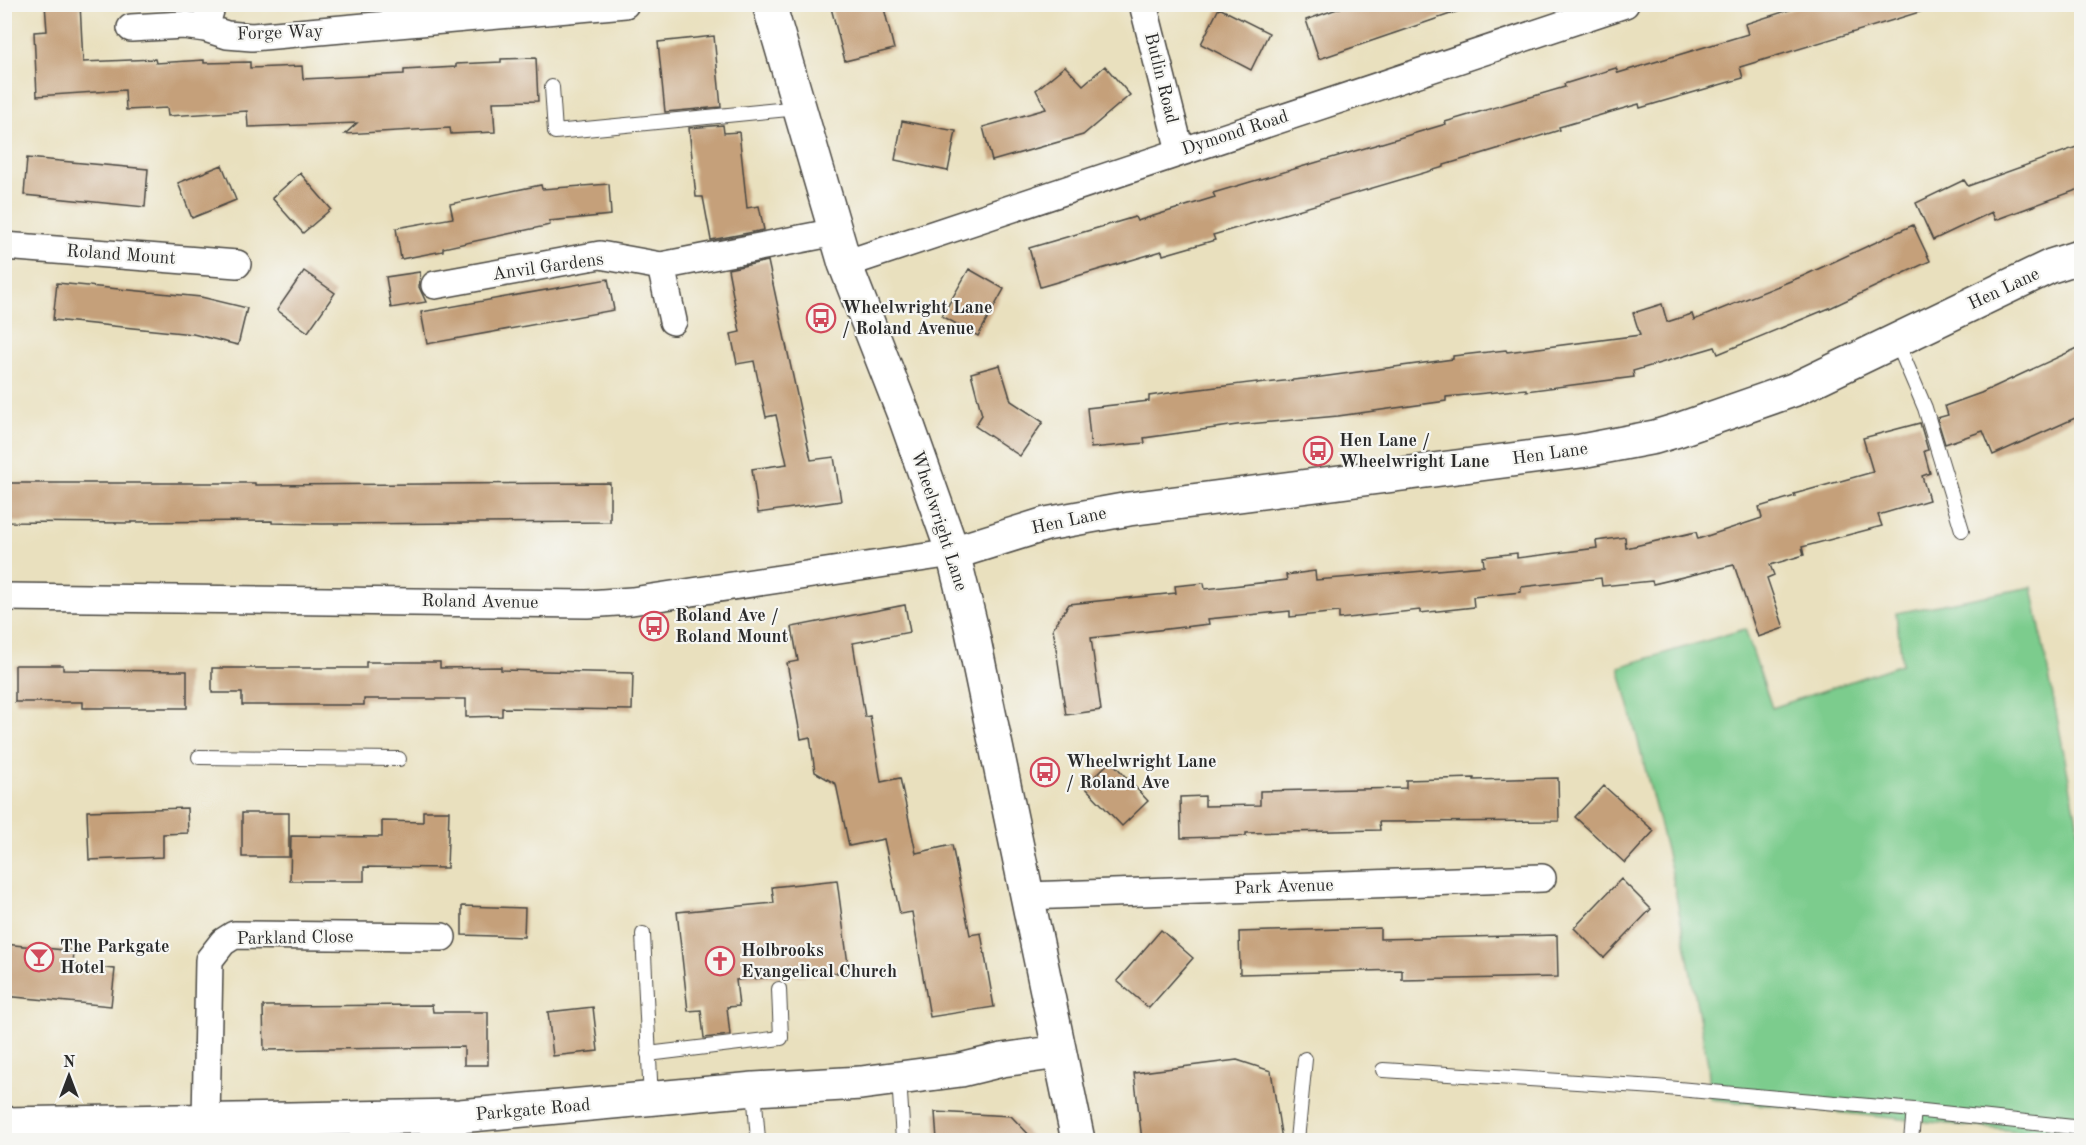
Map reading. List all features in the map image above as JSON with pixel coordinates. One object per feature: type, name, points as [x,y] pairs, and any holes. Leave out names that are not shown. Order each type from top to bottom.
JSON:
[{"type":"street","name":"Forge Way","points":[[131,28],[183,25],[208,16],[227,35],[252,38],[355,17],[625,4]]},
{"type":"street","name":"Wheelwright Lane","points":[[769,4],[845,264],[906,420],[953,553],[971,626],[1078,1140]]},
{"type":"street","name":"Butlin Road","points":[[1143,4],[1180,151]]},
{"type":"street","name":"Dymond Road","points":[[845,264],[1625,4]]},
{"type":"street","name":"Anvil Gardens","points":[[435,285],[600,255],[661,266],[836,232]]},
{"type":"street","name":"Roland Mount","points":[[4,246],[237,264]]},
{"type":"street","name":"Hen Lane","points":[[953,553],[1046,524],[1129,509],[1581,451],[1655,437],[1720,417],[1793,390],[2051,266],[2082,256]]},
{"type":"street","points":[[661,266],[673,321]]},
{"type":"street","name":"Roland Avenue","points":[[4,597],[588,604],[632,601],[953,553]]},
{"type":"street","name":"Park Avenue","points":[[1026,896],[1542,878]]},
{"type":"street","name":"Parkland Close","points":[[206,1121],[209,960],[223,942],[234,935],[442,937]]},
{"type":"street","name":"Parkgate Road","points":[[4,1124],[206,1121],[301,1130],[754,1089],[861,1083],[961,1070],[1002,1060],[1059,1052]]},
{"type":"lane","points":[[552,87],[555,132],[799,108]]},
{"type":"lane","points":[[1896,340],[1925,408],[1962,530]]},
{"type":"lane","points":[[199,757],[399,759]]},
{"type":"lane","points":[[643,934],[651,1100]]},
{"type":"lane","points":[[648,1054],[781,1038],[779,989]]},
{"type":"lane","points":[[1297,1140],[1305,1059]]},
{"type":"lane","points":[[1383,1070],[1656,1087],[1914,1110],[2082,1128]]},
{"type":"lane","points":[[899,1078],[903,1140]]},
{"type":"lane","points":[[754,1089],[758,1140]]},
{"type":"lane","points":[[1911,1140],[1914,1110]]},
{"type":"green space","points":[[2032,587],[2081,842],[2081,1138],[1710,1099],[1708,1064],[1671,869],[1619,667],[1745,629],[1772,708],[1902,664],[1896,613]]},
{"type":"building","points":[[45,4],[80,4],[83,62],[155,59],[156,63],[204,60],[204,63],[250,62],[250,68],[302,66],[303,79],[404,74],[404,70],[501,62],[501,59],[536,58],[538,101],[493,102],[495,132],[451,134],[450,128],[345,134],[357,123],[248,127],[247,111],[168,116],[167,108],[126,110],[125,90],[37,96],[34,32],[47,31]]},
{"type":"building","points":[[830,4],[883,4],[894,49],[845,61]]},
{"type":"building","points":[[1351,4],[1464,4],[1465,9],[1319,59],[1306,20]]},
{"type":"building","points":[[1808,4],[1925,4],[1926,10],[1740,67],[1743,78],[1640,108],[1639,104],[1559,127],[1560,130],[1444,165],[1444,167],[1213,235],[1215,240],[1163,255],[1162,251],[1040,287],[1029,248],[1135,217],[1137,221],[1215,197],[1213,193],[1446,124],[1445,122],[1565,87],[1564,84],[1616,68],[1618,73],[1748,34],[1745,24]]},
{"type":"building","points":[[1219,8],[1269,33],[1251,70],[1201,44]]},
{"type":"building","points":[[714,36],[721,107],[665,112],[658,42]]},
{"type":"building","points":[[1065,66],[1083,85],[1105,66],[1130,95],[1083,135],[992,161],[983,127],[1046,109],[1036,90]]},
{"type":"building","points":[[902,121],[956,131],[948,171],[895,160]]},
{"type":"building","points":[[723,125],[724,133],[739,132],[747,208],[759,206],[764,230],[711,240],[703,197],[696,197],[689,128]]},
{"type":"building","points":[[2082,145],[2082,188],[1995,220],[1992,212],[1933,240],[1916,203],[1964,180],[1968,186]]},
{"type":"building","points":[[27,158],[148,169],[145,207],[24,195]]},
{"type":"building","points":[[222,165],[236,200],[192,218],[178,183]]},
{"type":"building","points":[[300,173],[331,209],[303,233],[272,198]]},
{"type":"building","points":[[609,184],[611,215],[549,221],[550,225],[401,259],[396,228],[453,218],[450,204],[541,185],[542,189]]},
{"type":"building","points":[[1913,225],[1930,261],[1832,307],[1718,354],[1715,347],[1633,371],[1634,377],[1526,391],[1526,389],[1446,397],[1446,401],[1338,416],[1237,425],[1144,438],[1145,443],[1091,448],[1087,408],[1149,401],[1149,396],[1176,392],[1321,377],[1453,359],[1453,356],[1506,350],[1507,352],[1640,335],[1633,313],[1662,304],[1667,322],[1692,314],[1694,320],[1803,276]]},
{"type":"building","points":[[768,261],[811,460],[834,457],[841,501],[758,513],[752,469],[787,464],[776,415],[766,417],[754,361],[737,364],[731,334],[740,332],[728,269]]},
{"type":"building","points":[[969,269],[1004,289],[978,336],[942,316]]},
{"type":"building","points":[[304,271],[335,293],[308,332],[277,310]]},
{"type":"building","points":[[420,272],[419,287],[426,302],[391,308],[386,277]]},
{"type":"building","points":[[608,279],[614,310],[427,344],[421,312]]},
{"type":"building","points":[[57,283],[201,297],[247,308],[238,345],[193,334],[53,320]]},
{"type":"building","points":[[2082,346],[2082,415],[1993,455],[1983,431],[1945,444],[1937,418],[1948,415],[1945,406],[1981,393]]},
{"type":"building","points":[[1000,365],[1011,401],[1043,422],[1020,456],[975,426],[982,415],[971,373]]},
{"type":"building","points":[[1920,423],[1928,450],[1924,451],[1930,473],[1922,476],[1929,500],[1878,515],[1882,526],[1802,547],[1804,555],[1770,565],[1774,575],[1767,578],[1784,628],[1758,637],[1734,565],[1653,584],[1652,581],[1602,586],[1601,578],[1521,587],[1521,592],[1473,597],[1474,607],[1420,613],[1420,610],[1339,619],[1339,612],[1290,617],[1290,611],[1208,619],[1209,624],[1091,638],[1101,710],[1066,715],[1053,628],[1069,604],[1176,593],[1175,586],[1204,583],[1205,589],[1287,580],[1286,575],[1315,571],[1316,580],[1484,566],[1483,557],[1517,553],[1517,558],[1597,548],[1596,541],[1625,537],[1626,548],[1696,532],[1698,539],[1762,518],[1759,507],[1795,496],[1794,494],[1873,472],[1863,438]]},
{"type":"building","points":[[4,483],[255,483],[255,485],[610,483],[610,522],[322,524],[272,523],[272,521],[4,522]]},
{"type":"building","points":[[905,605],[910,632],[853,643],[865,717],[870,716],[881,782],[900,778],[916,853],[952,845],[970,935],[981,933],[994,1007],[930,1017],[912,912],[900,914],[884,839],[849,846],[836,784],[815,772],[810,737],[801,739],[787,663],[798,661],[792,627]]},
{"type":"building","points":[[366,662],[440,662],[440,668],[501,667],[501,670],[633,673],[632,710],[502,708],[502,716],[466,717],[466,699],[364,699],[364,705],[242,705],[242,693],[212,693],[212,668],[366,668]]},
{"type":"building","points":[[15,665],[63,665],[63,670],[187,671],[187,708],[83,708],[83,702],[15,702]]},
{"type":"building","points":[[1111,761],[1148,801],[1122,826],[1084,786]]},
{"type":"building","points":[[1474,778],[1474,780],[1558,778],[1559,821],[1379,822],[1380,830],[1246,833],[1246,836],[1181,838],[1180,797],[1205,796],[1205,806],[1260,805],[1260,791],[1406,788],[1406,780]]},
{"type":"building","points":[[1604,786],[1654,831],[1625,863],[1575,817]]},
{"type":"building","points":[[187,808],[188,833],[163,834],[163,857],[89,860],[87,811]]},
{"type":"building","points":[[423,811],[449,811],[447,868],[364,867],[364,881],[290,881],[291,836],[382,837],[382,821],[423,822]]},
{"type":"building","points":[[242,813],[289,813],[289,857],[242,857]]},
{"type":"building","points":[[1621,879],[1651,909],[1604,958],[1574,928]]},
{"type":"building","name":"Holbrooks Evangelical Church","points":[[837,880],[849,972],[736,980],[739,1006],[727,1007],[730,1035],[704,1038],[701,1010],[688,1011],[677,912],[774,903],[772,887]]},
{"type":"building","points":[[462,906],[525,908],[524,937],[462,935]]},
{"type":"building","points":[[1380,928],[1380,939],[1557,935],[1558,977],[1402,980],[1402,970],[1240,974],[1239,932]]},
{"type":"building","points":[[1161,930],[1193,958],[1149,1008],[1117,981]]},
{"type":"building","name":"The Parkgate Hotel","points":[[4,944],[74,951],[73,965],[115,969],[111,1006],[4,996]]},
{"type":"building","points":[[432,1005],[433,1012],[488,1012],[488,1065],[464,1065],[464,1047],[264,1050],[263,1006]]},
{"type":"building","points":[[593,1007],[598,1051],[553,1056],[548,1012]]},
{"type":"building","points":[[1237,1060],[1271,1071],[1282,1140],[1142,1140],[1134,1073]]},
{"type":"building","points":[[935,1112],[1011,1116],[1034,1140],[937,1140]]},
{"type":"place","name":"Wheelwright Lane / Roland Avenue","points":[[821,318]]},
{"type":"place","name":"Hen Lane / Wheelwright Lane","points":[[1318,451]]},
{"type":"place","name":"Roland Ave / Roland Mount","points":[[654,626]]},
{"type":"place","name":"Wheelwright Lane / Roland Ave","points":[[1045,772]]},
{"type":"place","name":"The Parkgate Hotel","points":[[39,957]]},
{"type":"place","name":"Holbrooks Evangelical Church","points":[[720,961]]}]
